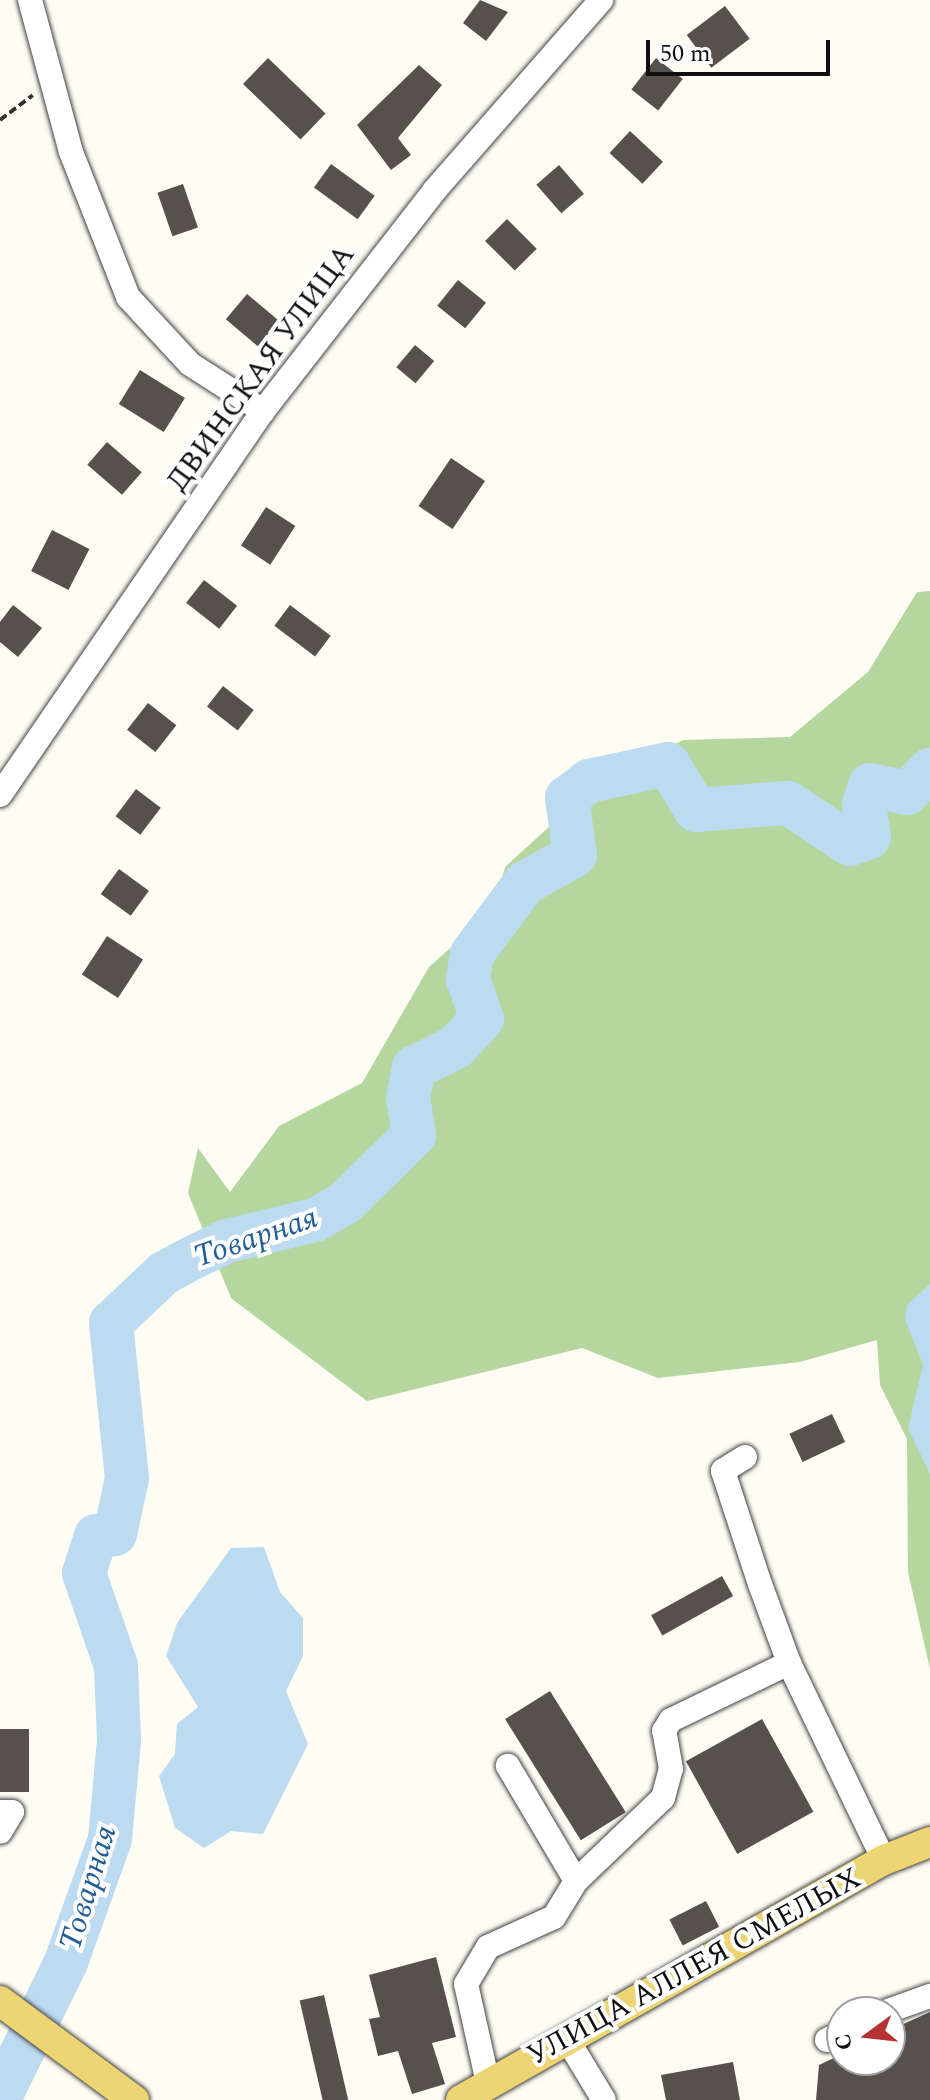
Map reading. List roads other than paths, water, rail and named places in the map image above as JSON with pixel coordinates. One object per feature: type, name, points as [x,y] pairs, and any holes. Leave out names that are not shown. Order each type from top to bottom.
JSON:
[{"type":"main road","name":"УЛИЦА АЛЛЕЯ СМЕЛЫХ","points":[[461,2100],[884,1860],[930,1842]]},
{"type":"main road","points":[[22,2016],[134,2100]]},
{"type":"street","points":[[30,0],[50,81],[92,214],[128,297],[190,364],[263,411]]},
{"type":"street","name":"ДВИНСКАЯ УЛИЦА","points":[[0,795],[263,411],[434,191],[601,0]]},
{"type":"street","points":[[745,1457],[723,1471],[789,1663],[884,1860]]},
{"type":"street","points":[[488,2083],[466,1984],[488,1947],[554,1917],[576,1881],[663,1798],[671,1769],[664,1731],[671,1720],[789,1663]]},
{"type":"street","points":[[508,1766],[576,1881]]},
{"type":"street","points":[[0,1812],[12,1812],[0,1832]]},
{"type":"street","points":[[906,2005],[930,1996]]},
{"type":"street","points":[[567,2039],[604,2100]]},
{"type":"water","points":[[930,1284],[930,1474],[908,1428],[923,1365],[905,1319],[907,1305]]},
{"type":"water","points":[[264,1547],[280,1592],[303,1618],[303,1656],[286,1691],[308,1744],[263,1834],[231,1831],[204,1848],[175,1828],[159,1776],[175,1754],[177,1724],[198,1707],[166,1656],[177,1623],[231,1548]]},
{"type":"waterway","name":"Товарная","points":[[0,2097],[66,1962],[110,1839],[119,1740],[116,1666],[84,1573],[96,1536],[115,1534],[127,1478],[111,1323],[164,1273],[190,1259],[227,1241],[315,1220],[345,1203],[414,1135],[408,1098],[414,1068],[456,1047],[482,1019],[468,979],[472,954],[525,883],[575,855],[567,798],[589,781],[668,764],[696,810],[788,803],[850,844],[869,837],[864,804],[870,785],[907,793],[930,770]]}]
